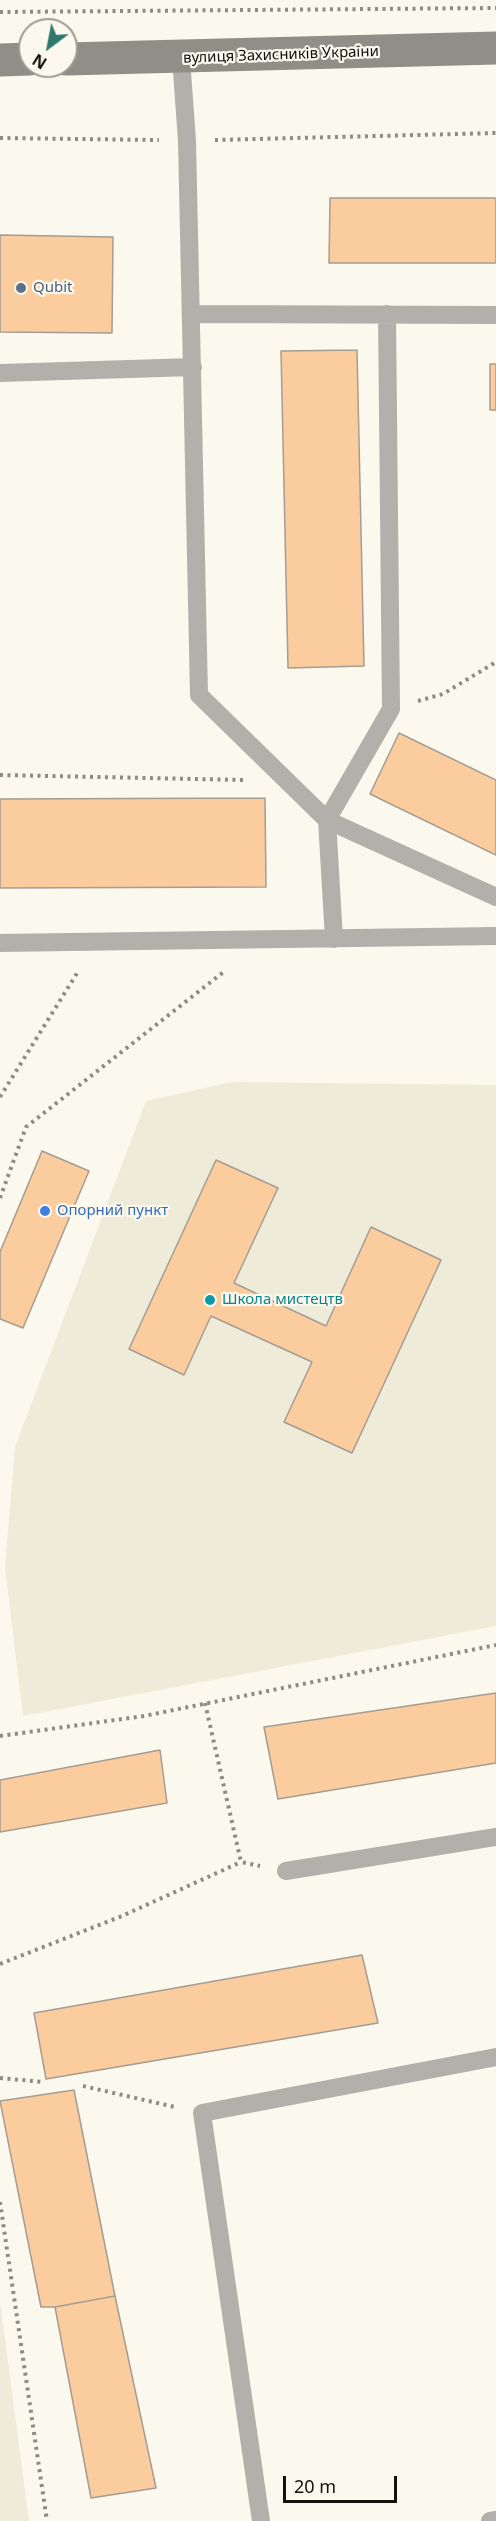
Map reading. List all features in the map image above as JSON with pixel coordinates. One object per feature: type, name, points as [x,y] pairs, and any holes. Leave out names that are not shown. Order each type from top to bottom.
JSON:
[{"type":"street","name":"вулиця Захисників України","points":[[78,59],[496,48]]},
{"type":"street","points":[[0,60],[18,59]]},
{"type":"lane","points":[[181,58],[187,141],[192,314],[199,695],[327,820],[496,897]]},
{"type":"lane","points":[[192,314],[496,315]]},
{"type":"lane","points":[[334,939],[327,820],[391,709],[387,314]]},
{"type":"lane","points":[[0,374],[193,367]]},
{"type":"lane","points":[[0,943],[496,936]]},
{"type":"lane","points":[[286,1871],[496,1837]]},
{"type":"lane","points":[[261,2521],[202,2113],[496,2057]]},
{"type":"lane","points":[[490,2521],[496,2520]]},
{"type":"path","points":[[0,12],[496,8]]},
{"type":"path","points":[[0,138],[187,141],[496,133]]},
{"type":"path","points":[[391,709],[443,694],[496,662]]},
{"type":"path","points":[[0,775],[286,781]]},
{"type":"path","points":[[0,1198],[26,1127],[264,940]]},
{"type":"path","points":[[0,1097],[96,942]]},
{"type":"path","points":[[0,1736],[144,1716],[496,1644]]},
{"type":"path","points":[[205,1703],[241,1862]]},
{"type":"path","points":[[0,1964],[122,1916],[241,1862],[286,1871]]},
{"type":"path","points":[[0,2078],[43,2082]]},
{"type":"path","points":[[83,2086],[202,2113]]},
{"type":"path","points":[[0,2202],[47,2521]]},
{"type":"shaded area","points":[[232,1082],[496,1085],[496,1626],[23,1716],[5,1567],[15,1447],[146,1101]]},
{"type":"shaded area","points":[[0,2301],[29,2521],[0,2521]]},
{"type":"building","points":[[330,198],[496,198],[496,263],[329,263]]},
{"type":"building","points":[[0,235],[113,237],[112,333],[0,332]]},
{"type":"building","points":[[357,350],[364,666],[288,668],[281,351]]},
{"type":"building","points":[[490,364],[496,364],[496,410],[490,410]]},
{"type":"building","points":[[399,733],[496,780],[496,855],[370,794]]},
{"type":"building","points":[[265,798],[266,887],[0,888],[0,799]]},
{"type":"building","name":"Опорний пункт","points":[[42,1151],[89,1171],[23,1328],[0,1319],[0,1252]]},
{"type":"building","name":"Школа мистецтв","points":[[216,1160],[278,1188],[234,1283],[326,1326],[371,1227],[441,1260],[352,1453],[284,1422],[312,1362],[211,1316],[184,1375],[129,1349]]},
{"type":"building","points":[[496,1693],[496,1763],[278,1799],[264,1727]]},
{"type":"building","points":[[160,1750],[167,1803],[0,1832],[0,1780]]},
{"type":"building","points":[[362,1955],[378,2023],[46,2079],[34,2013]]},
{"type":"building","points":[[74,2090],[115,2296],[55,2307],[41,2307],[0,2101]]},
{"type":"building","points":[[115,2296],[156,2488],[91,2498],[55,2307]]},
{"type":"place","name":"Qubit","points":[[21,288]]},
{"type":"place","name":"Опорний пункт","points":[[45,1211]]},
{"type":"place","name":"Школа мистецтв","points":[[210,1300]]}]
